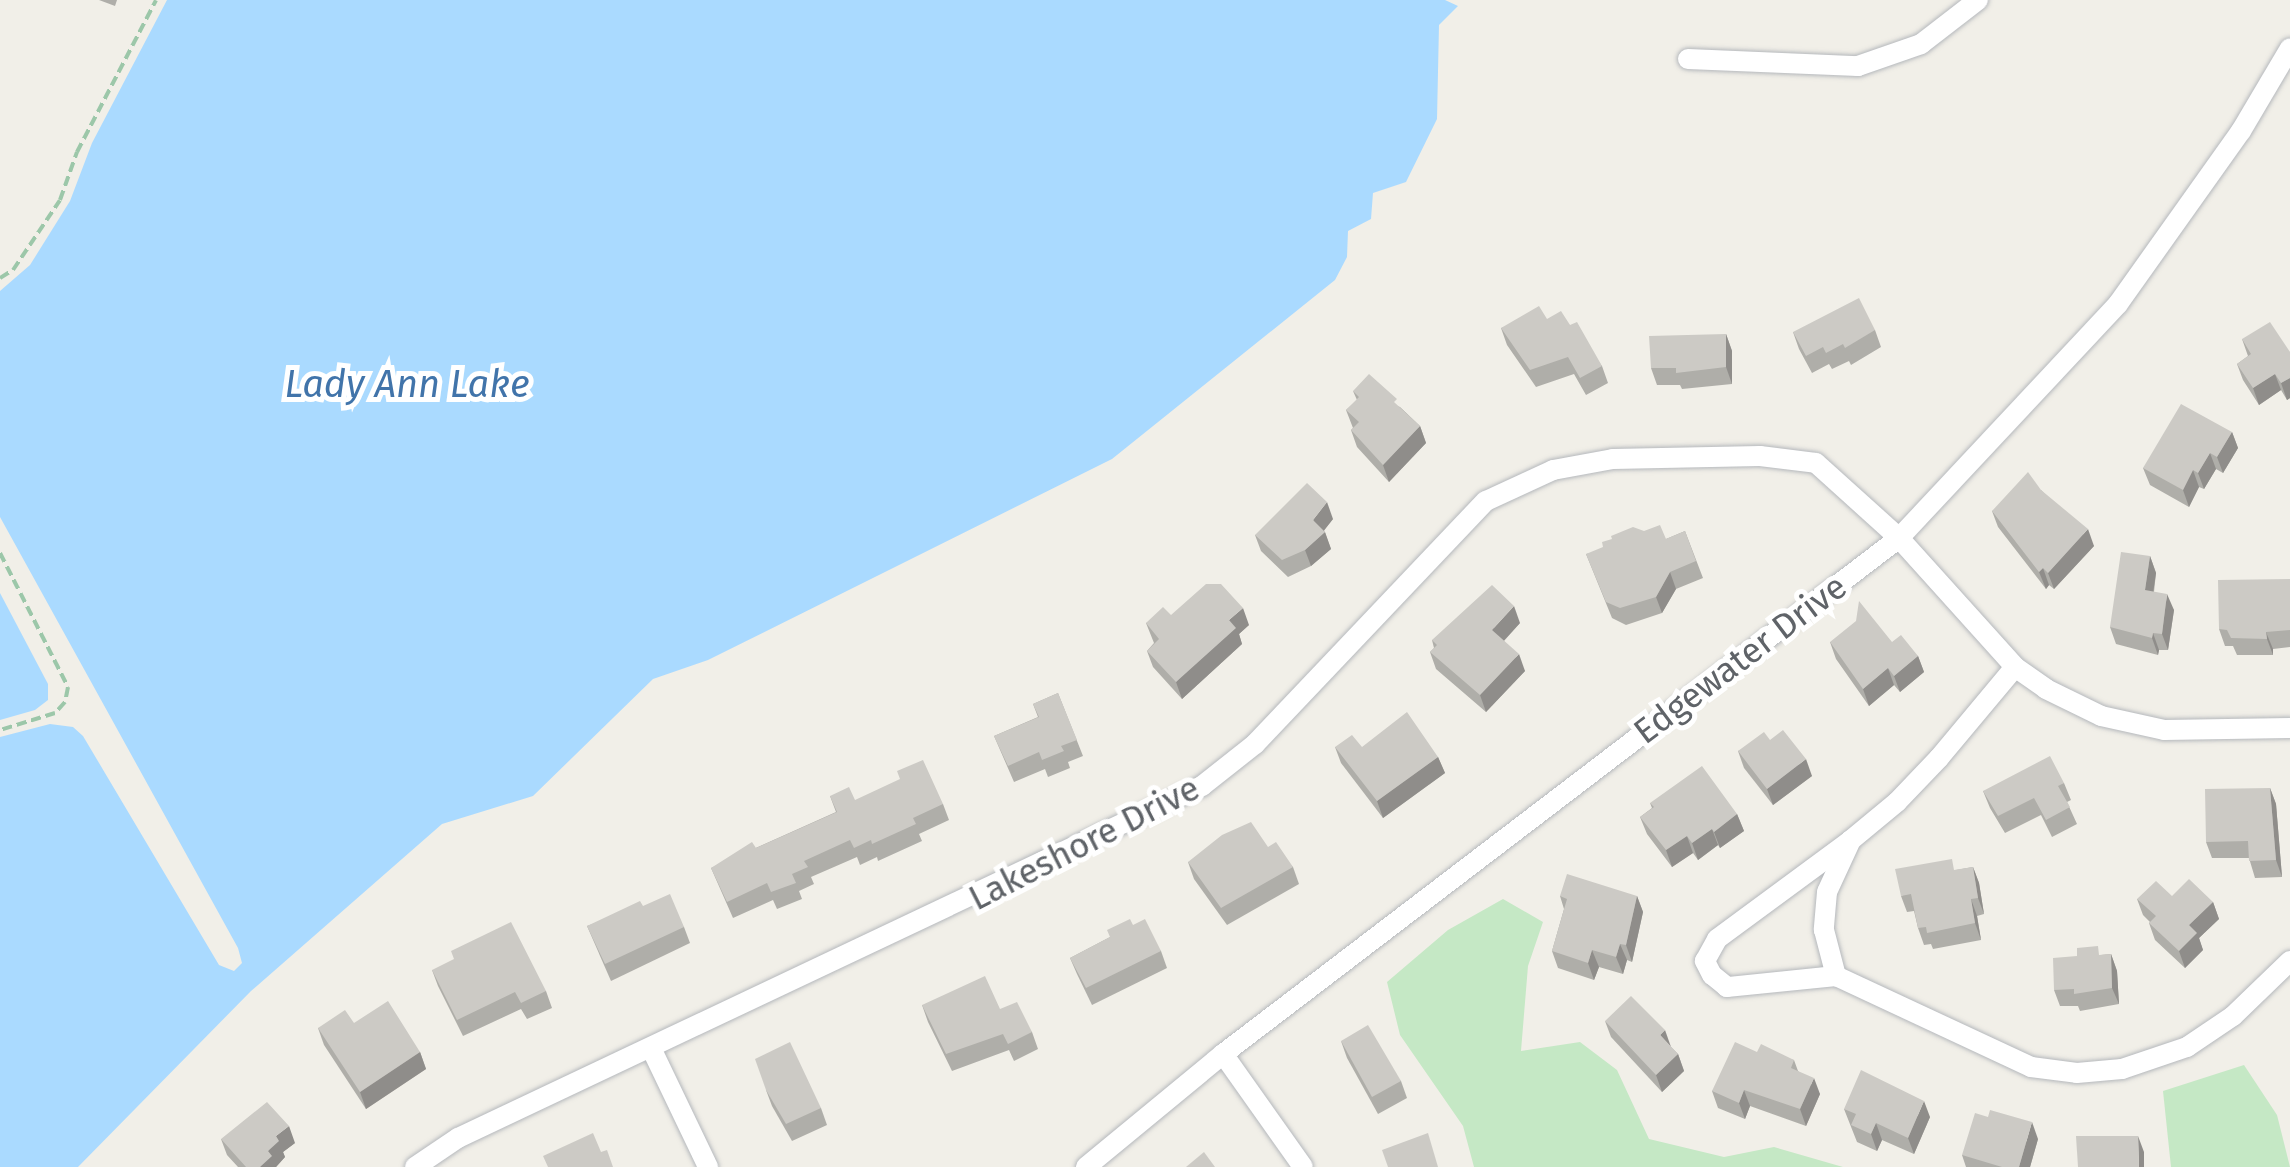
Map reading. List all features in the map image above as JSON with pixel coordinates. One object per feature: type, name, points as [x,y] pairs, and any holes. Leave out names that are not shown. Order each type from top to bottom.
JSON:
[{"type":"street","points":[[1688,59],[1858,66],[1921,44],[1978,0]]},
{"type":"street","name":"Edgewater Drive","points":[[1086,1167],[1223,1054],[1900,538],[2118,304],[2241,130],[2290,48]]},
{"type":"street","name":"Lakeshore Drive","points":[[414,1167],[458,1138],[652,1050],[1202,786],[1255,744],[1486,501],[1536,477],[1613,458],[1760,456],[1816,463],[1900,538],[2016,667],[2046,688],[2101,716],[2164,730],[2290,728]]},
{"type":"street","points":[[2016,667],[1939,758],[1851,840],[1717,939],[1705,961],[1712,975],[1728,987],[1836,976],[2031,1067],[2077,1073],[2122,1069],[2186,1046],[2233,1016],[2290,961]]},
{"type":"street","points":[[1836,976],[1824,930],[1827,892],[1851,840]]},
{"type":"street","points":[[652,1050],[708,1167]]},
{"type":"street","points":[[1223,1054],[1303,1167]]},
{"type":"path","points":[[0,278],[12,270],[60,200],[77,152],[156,0]]},
{"type":"path","points":[[0,553],[68,687],[65,702],[55,713],[0,730]]},
{"type":"green space","points":[[1503,899],[1543,922],[1528,966],[1521,1051],[1580,1042],[1617,1070],[1649,1139],[1724,1157],[1774,1147],[1843,1167],[1474,1167],[1463,1126],[1400,1035],[1387,982],[1448,930]]},
{"type":"green space","points":[[2244,1065],[2277,1115],[2290,1167],[2171,1167],[2163,1091]]},
{"type":"water","name":"Lady Ann Lake","points":[[167,0],[1445,0],[1458,6],[1439,25],[1437,119],[1406,182],[1373,193],[1371,219],[1348,231],[1347,257],[1335,280],[1112,459],[708,660],[653,679],[533,796],[442,824],[251,991],[78,1167],[0,1167],[0,737],[50,724],[73,727],[83,736],[219,965],[234,971],[242,963],[238,948],[0,517],[0,291],[30,265],[70,201],[92,143]]},
{"type":"water","points":[[0,593],[48,684],[48,700],[35,710],[0,720]]},
{"type":"building","points":[[1859,298],[1875,330],[1845,348],[1843,344],[1826,353],[1823,347],[1806,356],[1793,332]]},
{"type":"building","points":[[1539,306],[1547,319],[1561,311],[1570,325],[1577,322],[1602,366],[1580,378],[1568,357],[1530,370],[1501,328]]},
{"type":"building","points":[[2270,322],[2290,352],[2290,378],[2281,383],[2275,374],[2253,388],[2237,364],[2251,354],[2242,339]]},
{"type":"building","points":[[1726,334],[1726,367],[1676,373],[1676,368],[1651,368],[1649,336]]},
{"type":"building","points":[[1369,374],[1420,426],[1383,465],[1351,430],[1359,422],[1346,410],[1359,397],[1353,391]]},
{"type":"building","points":[[2181,404],[2232,432],[2217,457],[2210,453],[2198,473],[2193,470],[2183,490],[2143,468]]},
{"type":"building","points":[[2028,472],[2041,490],[2088,529],[2048,573],[2043,568],[2039,572],[1992,511]]},
{"type":"building","points":[[1307,483],[1327,502],[1313,520],[1325,532],[1305,550],[1282,560],[1255,535]]},
{"type":"building","points":[[1660,525],[1666,539],[1685,531],[1696,561],[1670,572],[1656,597],[1620,608],[1606,602],[1586,554],[1603,547],[1602,542],[1612,539],[1611,536],[1633,527],[1644,531]]},
{"type":"building","points":[[2121,552],[2150,556],[2145,590],[2167,594],[2162,634],[2153,633],[2152,638],[2110,627]]},
{"type":"building","points":[[2290,579],[2290,630],[2266,632],[2267,639],[2231,638],[2227,630],[2219,629],[2218,580]]},
{"type":"building","points":[[1206,584],[1221,584],[1243,608],[1229,620],[1236,628],[1176,682],[1147,651],[1159,639],[1146,623],[1163,607],[1171,615]]},
{"type":"building","points":[[1492,585],[1514,606],[1492,630],[1519,654],[1480,695],[1430,652],[1437,645],[1432,640]]},
{"type":"building","points":[[1859,601],[1892,642],[1901,635],[1918,656],[1894,676],[1888,668],[1863,689],[1830,642],[1856,621]]},
{"type":"building","points":[[1058,693],[1077,740],[1061,746],[1064,751],[1042,760],[1039,752],[1008,766],[994,736],[1039,717],[1033,704]]},
{"type":"building","points":[[1407,712],[1438,757],[1377,801],[1335,747],[1352,735],[1362,747]]},
{"type":"building","points":[[1783,730],[1806,759],[1767,789],[1738,751],[1764,732],[1770,740]]},
{"type":"building","points":[[2050,756],[2064,783],[2058,786],[2070,807],[2046,820],[2034,798],[1998,816],[1983,791]]},
{"type":"building","points":[[923,760],[943,804],[913,818],[916,824],[872,844],[871,840],[854,848],[850,840],[804,861],[808,867],[792,874],[796,883],[771,892],[767,883],[727,902],[711,868],[752,842],[756,848],[837,812],[830,796],[849,787],[855,800],[900,779],[897,771]]},
{"type":"building","points":[[1702,766],[1737,814],[1714,832],[1712,829],[1692,843],[1687,836],[1666,850],[1640,817],[1654,807],[1650,803]]},
{"type":"building","points":[[2270,788],[2276,860],[2249,861],[2248,841],[2206,842],[2205,789]]},
{"type":"building","points":[[1251,822],[1268,847],[1276,842],[1293,867],[1221,908],[1188,862],[1222,835]]},
{"type":"building","points":[[1952,859],[1954,870],[1973,867],[1978,898],[1971,899],[1975,923],[1927,933],[1926,927],[1918,928],[1911,894],[1901,896],[1895,869]]},
{"type":"building","points":[[1567,874],[1637,896],[1626,945],[1620,944],[1616,957],[1592,950],[1588,963],[1552,951],[1567,899],[1560,896]]},
{"type":"building","points":[[2189,879],[2213,902],[2189,925],[2197,933],[2179,951],[2149,923],[2156,916],[2137,899],[2156,881],[2172,896]]},
{"type":"building","points":[[670,894],[684,927],[605,964],[587,926],[640,901],[643,906]]},
{"type":"building","points":[[1130,919],[1133,925],[1145,919],[1161,951],[1086,988],[1070,958],[1110,937],[1107,930]]},
{"type":"building","points":[[511,922],[546,991],[521,1003],[515,992],[457,1020],[432,970],[454,959],[451,951]]},
{"type":"building","points":[[2098,946],[2099,955],[2111,954],[2112,988],[2074,994],[2074,989],[2054,990],[2053,958],[2077,956],[2077,948]]},
{"type":"building","points":[[985,976],[1000,1009],[1017,1002],[1032,1032],[1008,1044],[1003,1034],[946,1054],[922,1005]]},
{"type":"building","points":[[1631,996],[1665,1030],[1660,1035],[1678,1054],[1656,1075],[1605,1021]]},
{"type":"building","points":[[388,1001],[420,1052],[360,1092],[318,1028],[345,1010],[354,1023]]},
{"type":"building","points":[[1368,1025],[1401,1081],[1372,1097],[1341,1041]]},
{"type":"building","points":[[790,1042],[821,1108],[786,1124],[766,1090],[755,1059]]},
{"type":"building","points":[[1735,1042],[1757,1052],[1761,1044],[1794,1060],[1791,1068],[1814,1078],[1800,1109],[1744,1090],[1739,1103],[1712,1091]]},
{"type":"building","points":[[1861,1070],[1924,1101],[1908,1138],[1876,1123],[1871,1134],[1851,1125],[1856,1114],[1844,1109]]},
{"type":"building","points":[[267,1102],[289,1126],[276,1136],[279,1141],[268,1151],[272,1156],[260,1167],[246,1167],[221,1139]]},
{"type":"building","points":[[1990,1110],[2032,1122],[2019,1167],[2002,1167],[1962,1155],[1975,1113],[1988,1117]]},
{"type":"building","points":[[593,1133],[601,1152],[607,1150],[613,1167],[548,1167],[543,1156]]},
{"type":"building","points":[[1428,1133],[1438,1167],[1388,1167],[1382,1150]]},
{"type":"building","points":[[2076,1136],[2138,1136],[2139,1167],[2078,1167]]},
{"type":"building","points":[[1204,1152],[1215,1167],[1186,1167]]}]
